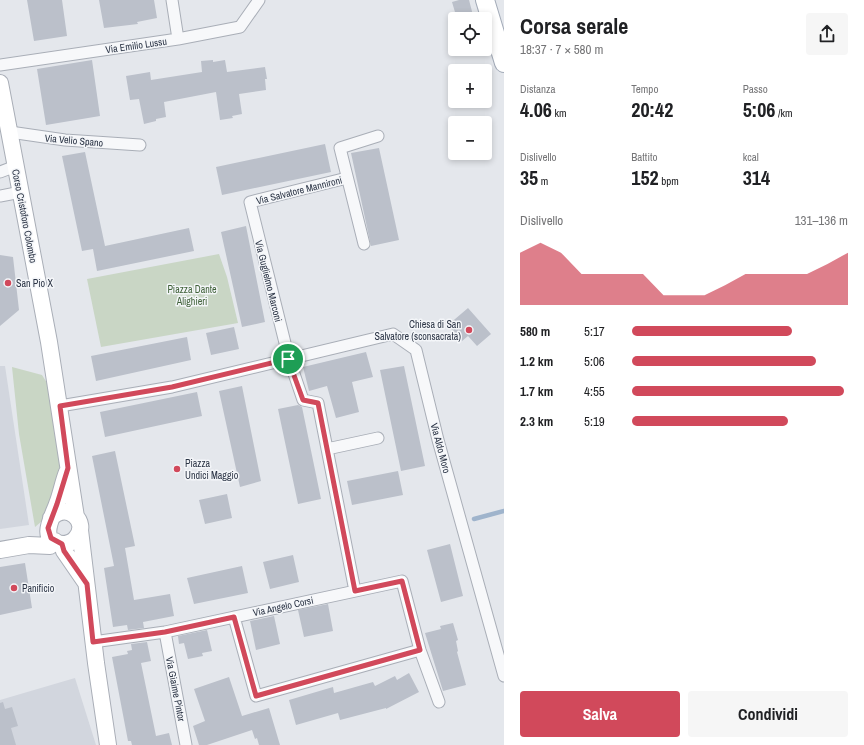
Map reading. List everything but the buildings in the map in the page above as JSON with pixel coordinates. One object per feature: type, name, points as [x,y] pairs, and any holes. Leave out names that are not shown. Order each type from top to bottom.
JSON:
[{"type":"main road","points":[[485,0],[504,63]]},
{"type":"street","points":[[172,0],[178,39]]},
{"type":"street","name":"Via Emilio Lussu","points":[[0,65],[178,39],[240,27],[259,0]]},
{"type":"street","name":"Corso Cristoforo Colombo","points":[[0,82],[60,406],[68,468],[87,584],[93,642],[108,745]]},
{"type":"street","name":"Via Velio Spano","points":[[10,132],[65,140],[140,145]]},
{"type":"street","points":[[364,244],[340,148],[378,136]]},
{"type":"street","points":[[0,172],[16,166]]},
{"type":"street","name":"Via Salvatore Mannironi","points":[[250,202],[347,178]]},
{"type":"street","points":[[0,196],[21,192]]},
{"type":"street","name":"Via Guglielmo Marconi","points":[[250,202],[288,359],[303,400],[318,403],[327,449]]},
{"type":"street","name":"Via Aldo Moro","points":[[60,406],[172,387],[394,334],[416,350],[438,440],[504,676]]},
{"type":"street","points":[[355,591],[327,449],[378,438]]},
{"type":"street","name":"Corso Cristoforo Colombo","points":[[50,520],[57,504],[68,468]]},
{"type":"street","points":[[0,550],[29,545],[50,546],[58,542],[71,542],[78,535],[78,524],[72,514],[63,511],[54,515],[29,545]]},
{"type":"street","points":[[50,520],[49,533],[58,542]]},
{"type":"street","name":"Corso Cristoforo Colombo","points":[[58,542],[87,584]]},
{"type":"street","name":"Via Angelo Corsi","points":[[93,642],[165,632],[402,581],[420,650]]},
{"type":"street","points":[[234,617],[256,696],[420,650],[438,702]]},
{"type":"street","name":"Via Giaime Pintor","points":[[165,632],[186,745]]},
{"type":"shaded area","points":[[0,366],[5,366],[29,525],[0,529]]},
{"type":"shaded area","points":[[75,678],[96,745],[0,745],[0,700]]},
{"type":"green space","name":"Piazza Dante Alighieri","points":[[219,254],[227,277],[238,323],[101,347],[87,279]]},
{"type":"green space","points":[[12,367],[42,375],[54,394],[62,468],[49,515],[35,527],[19,434]]},
{"type":"waterway","points":[[474,519],[504,511]]},
{"type":"place","name":"San Pio X","points":[[8,283]]},
{"type":"place","name":"Chiesa di San Salvatore (sconsacrata)","points":[[469,330]]},
{"type":"place","name":"Piazza Undici Maggio","points":[[177,469]]},
{"type":"place","name":"Panificio","points":[[14,588]]},
{"type":"route","points":[[288,359],[303,400],[318,403],[355,591],[402,581],[420,650],[256,696],[234,617],[165,632],[93,642],[87,584],[64,551],[62,544],[51,538],[48,528],[68,468],[60,406],[172,387],[288,359]]}]
